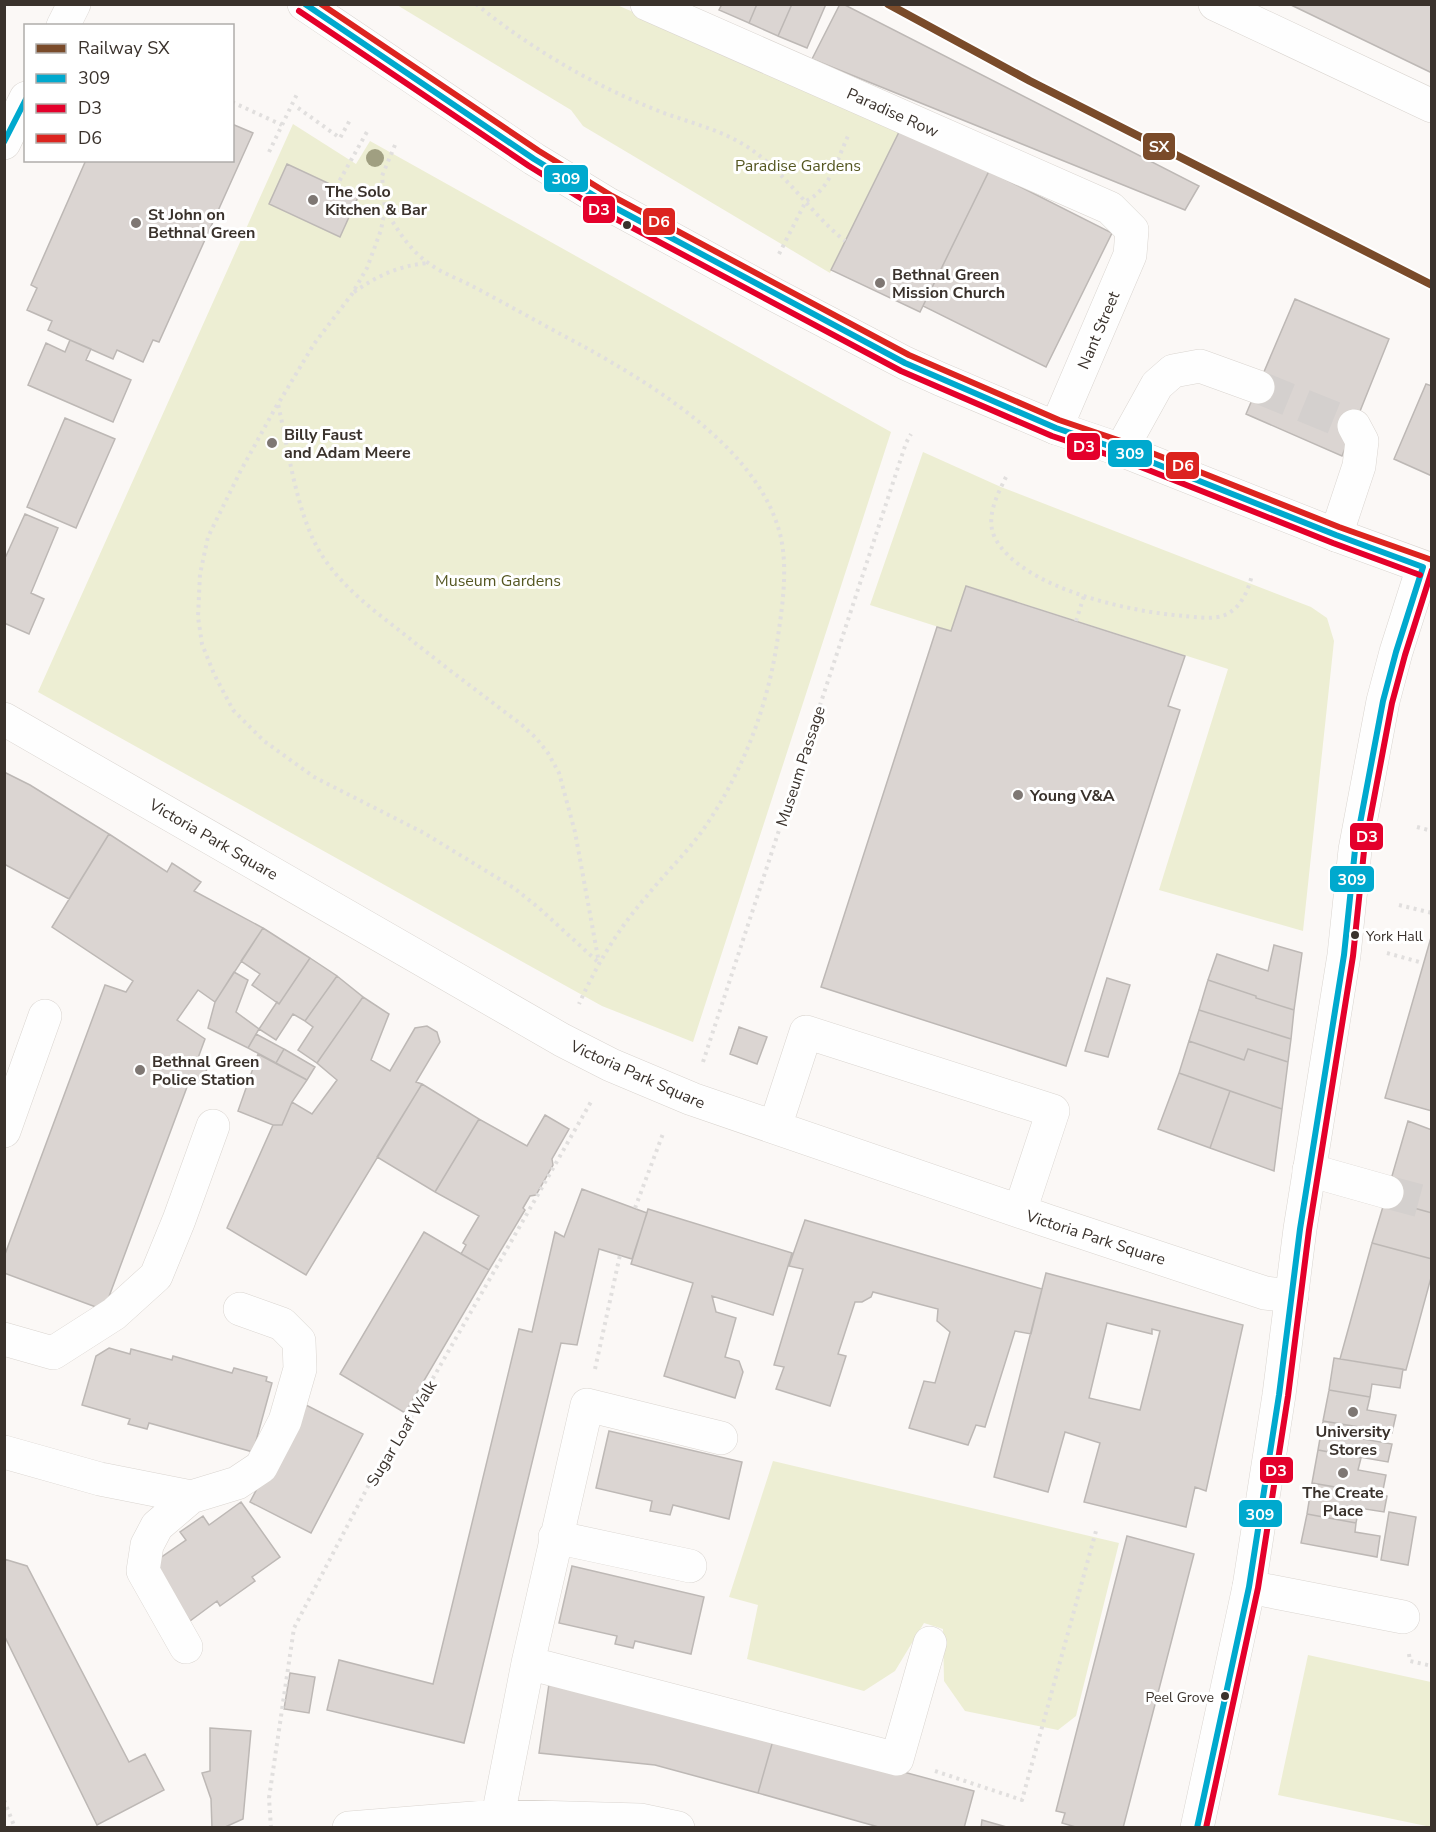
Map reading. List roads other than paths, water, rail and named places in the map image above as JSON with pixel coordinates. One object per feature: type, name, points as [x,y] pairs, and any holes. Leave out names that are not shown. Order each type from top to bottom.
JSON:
[{"type":"street","points":[[64,24],[74,4]]},
{"type":"street","points":[[304,4],[534,159],[628,215],[775,295],[930,375],[1056,428],[1121,450],[1336,535],[1427,568],[1396,652],[1383,701],[1355,850],[1344,955],[1309,1170],[1277,1406],[1249,1587],[1197,1827]]},
{"type":"street","name":"Paradise Row","points":[[647,4],[1110,208],[1132,230]]},
{"type":"street","points":[[1215,4],[1431,106]]},
{"type":"street","points":[[4,143],[24,102]]},
{"type":"street","name":"Nant Street","points":[[1056,428],[1130,255],[1132,230]]},
{"type":"street","points":[[1121,450],[1157,385],[1173,371],[1200,366],[1258,387]]},
{"type":"street","points":[[1336,535],[1359,466],[1362,441],[1354,426]]},
{"type":"street","name":"Victoria Park Square","points":[[4,719],[562,1040],[611,1065],[685,1096],[1020,1212],[1265,1293],[1292,1296]]},
{"type":"street","points":[[4,1131],[45,1016]]},
{"type":"street","points":[[775,1127],[806,1032],[1053,1112],[1020,1212]]},
{"type":"street","points":[[4,1339],[53,1353],[114,1314],[156,1276],[213,1126]]},
{"type":"street","points":[[1309,1170],[1387,1192]]},
{"type":"street","points":[[186,1647],[143,1571],[147,1545],[157,1526],[191,1497],[237,1483],[261,1467],[285,1421],[300,1369],[300,1341],[282,1324],[240,1309]]},
{"type":"street","points":[[498,1816],[555,1537],[587,1405],[722,1438]]},
{"type":"street","points":[[4,1452],[100,1479],[191,1497]]},
{"type":"street","points":[[555,1537],[690,1566]]},
{"type":"street","points":[[1249,1587],[1403,1617]]},
{"type":"street","points":[[528,1663],[897,1759],[930,1643]]},
{"type":"street","points":[[349,1827],[498,1816],[640,1820],[678,1827]]},
{"type":"tunnel","points":[[1258,387],[1354,426]]},
{"type":"tunnel","points":[[1387,1192],[1432,1204]]},
{"type":"rail line","name":"SX","points":[[888,4],[1030,81],[1432,285]]},
{"type":"place","name":"The Solo Kitchen & Bar","points":[[313,200]]},
{"type":"place","name":"St John on Bethnal Green","points":[[136,223]]},
{"type":"place","name":"Bethnal Green Mission Church","points":[[880,283]]},
{"type":"place","name":"Billy Faust and Adam Meere","points":[[272,443]]},
{"type":"place","name":"Young V&A","points":[[1018,795]]},
{"type":"place","name":"York Hall","points":[[1355,935]]},
{"type":"place","name":"Bethnal Green Police Station","points":[[140,1070]]},
{"type":"place","name":"University Stores","points":[[1353,1412]]},
{"type":"place","name":"The Create Place","points":[[1343,1473]]},
{"type":"place","name":"Peel Grove","points":[[1225,1696]]},
{"type":"park label","name":"Paradise Gardens","points":[[798,165]]},
{"type":"park label","name":"Museum Gardens","points":[[498,580]]}]
